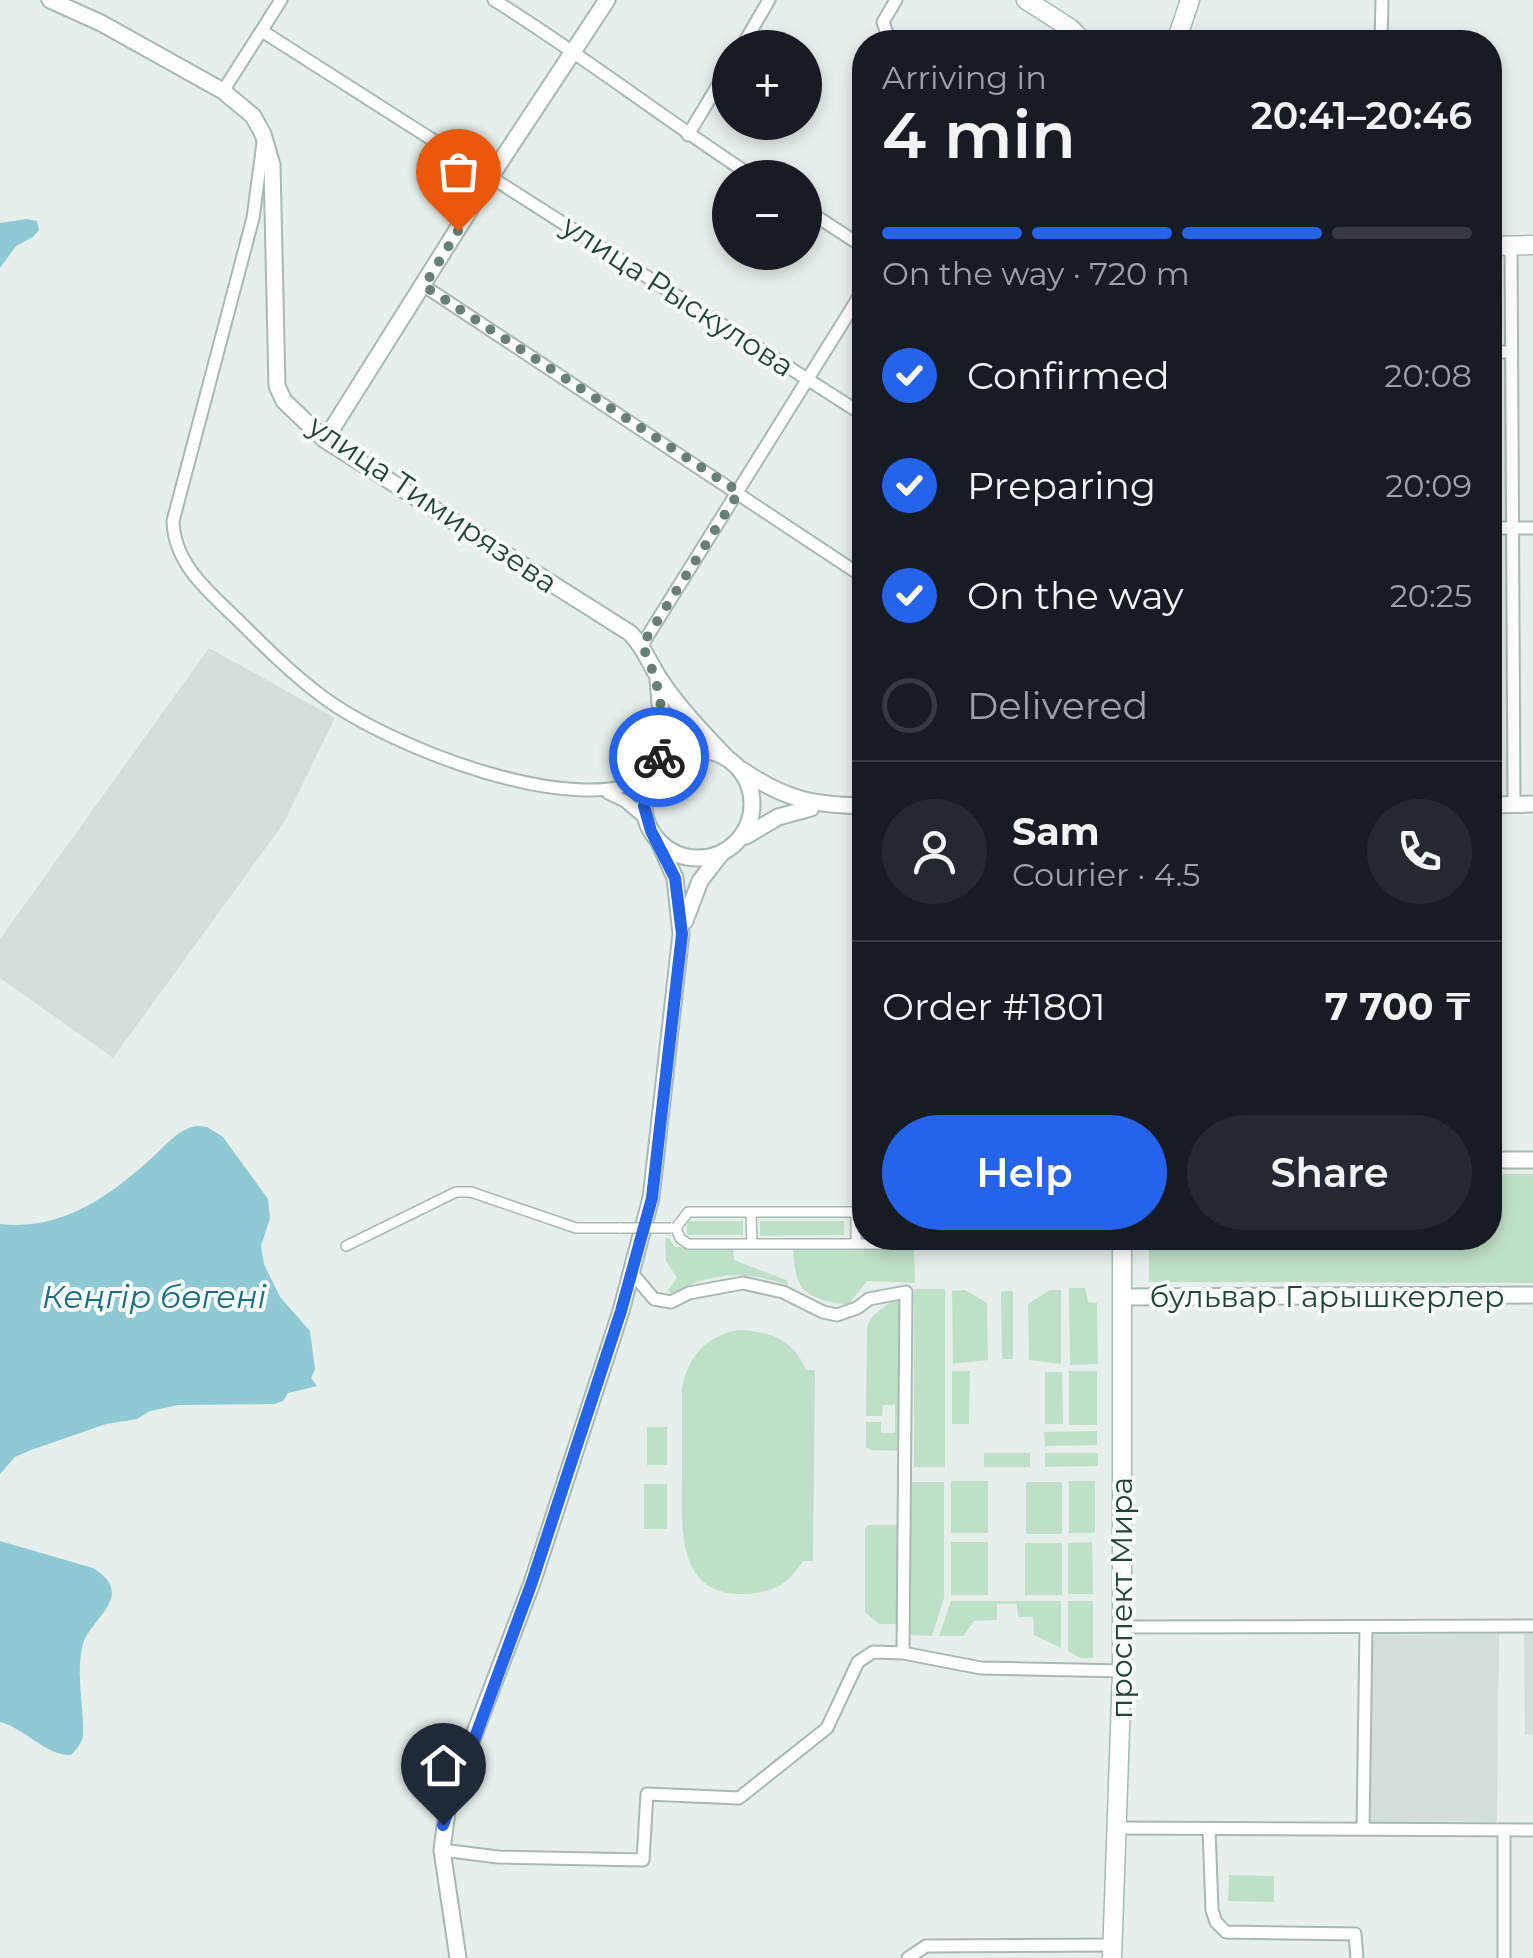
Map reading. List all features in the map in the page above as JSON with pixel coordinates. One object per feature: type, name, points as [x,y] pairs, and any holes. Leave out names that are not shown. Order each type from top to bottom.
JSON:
[{"type":"main road","points":[[1026,0],[1070,28]]},
{"type":"main road","points":[[1060,0],[1070,28]]},
{"type":"main road","points":[[1180,30],[1190,0]]},
{"type":"main road","points":[[1502,246],[1533,245]]},
{"type":"main road","name":"проспект Мира","points":[[1113,1952],[1122,1671],[1122,1250]]},
{"type":"street","name":"улица Тимирязева","points":[[50,0],[101,23],[223,91],[253,116],[272,166],[277,386],[284,400],[326,440],[608,618],[642,645],[657,676]]},
{"type":"street","points":[[223,91],[281,0]]},
{"type":"street","points":[[494,0],[575,50],[728,160]]},
{"type":"street","points":[[326,440],[491,176],[607,0]]},
{"type":"street","points":[[752,30],[769,0]]},
{"type":"street","points":[[886,30],[883,22],[896,0]]},
{"type":"street","points":[[1381,30],[1382,0]]},
{"type":"street","name":"улица Рыскулова","points":[[262,31],[852,408]]},
{"type":"street","points":[[688,135],[712,96]]},
{"type":"street","points":[[263,134],[254,218],[173,522],[177,551],[213,596],[282,662],[358,719],[398,741],[490,773],[604,792],[625,801],[646,819],[675,878],[682,934]]},
{"type":"street","points":[[822,220],[852,240]]},
{"type":"street","points":[[1511,246],[1514,804]]},
{"type":"street","points":[[424,286],[852,569]]},
{"type":"street","points":[[642,645],[852,309]]},
{"type":"street","points":[[1502,352],[1510,352]]},
{"type":"street","points":[[1502,528],[1533,528]]},
{"type":"street","points":[[646,819],[645,794],[662,738],[657,676]]},
{"type":"street","points":[[657,676],[739,768],[798,801],[852,806]]},
{"type":"street","points":[[604,792],[632,786],[670,758],[688,750],[707,750],[726,757]]},
{"type":"street","points":[[739,768],[753,799],[750,822],[739,840]]},
{"type":"street","points":[[1502,804],[1533,804]]},
{"type":"street","points":[[458,1958],[442,1850],[448,1803],[532,1582],[632,1273],[658,1157],[682,934],[700,880],[722,853],[778,817],[825,806]]},
{"type":"street","points":[[658,840],[688,857],[722,853]]},
{"type":"street","points":[[1502,1160],[1533,1160]]},
{"type":"street","points":[[346,1246],[456,1192],[472,1192],[576,1228],[673,1228]]},
{"type":"street","points":[[673,1228],[688,1212],[852,1212]]},
{"type":"street","points":[[751,1212],[752,1244]]},
{"type":"street","points":[[673,1228],[688,1244],[852,1244]]},
{"type":"street","points":[[632,1273],[654,1299],[671,1302],[743,1282],[783,1292],[837,1315],[869,1299],[906,1292],[903,1653]]},
{"type":"street","name":"бульвар Гарышкерлер","points":[[1122,1297],[1533,1295]]},
{"type":"street","points":[[1122,1627],[1533,1626]]},
{"type":"street","points":[[1364,1829],[1366,1628]]},
{"type":"street","points":[[442,1850],[498,1857],[643,1860],[647,1794],[739,1798],[827,1728],[852,1671],[863,1657],[880,1651],[981,1668],[1122,1671]]},
{"type":"street","points":[[1119,1828],[1533,1830]]},
{"type":"street","points":[[1209,1828],[1213,1917],[1226,1932],[1355,1934],[1356,1958]]},
{"type":"street","points":[[1504,1830],[1504,1958]]},
{"type":"street","points":[[908,1958],[926,1946],[1113,1952]]},
{"type":"shaded area","points":[[209,648],[335,718],[283,824],[113,1058],[0,978],[0,939]]},
{"type":"shaded area","points":[[1371,1634],[1499,1634],[1497,1822],[1371,1822]]},
{"type":"shaded area","points":[[1524,1634],[1533,1634],[1533,1735],[1525,1734]]},
{"type":"green space","points":[[1502,1174],[1533,1174],[1533,1283],[1149,1282],[1149,1250],[1502,1250]]},
{"type":"green space","points":[[687,1221],[743,1221],[743,1235],[687,1235]]},
{"type":"green space","points":[[760,1221],[844,1221],[844,1235],[760,1236]]},
{"type":"green space","points":[[665,1238],[675,1247],[733,1247],[734,1260],[786,1280],[788,1285],[734,1275],[700,1281],[671,1293],[668,1290],[677,1278],[666,1261]]},
{"type":"green space","points":[[793,1248],[914,1250],[915,1283],[867,1281],[848,1305],[812,1296],[796,1275]]},
{"type":"green space","points":[[1069,1288],[1085,1288],[1088,1302],[1097,1303],[1098,1364],[1070,1365]]},
{"type":"green space","points":[[914,1289],[945,1289],[945,1467],[914,1467]]},
{"type":"green space","points":[[965,1290],[987,1303],[988,1360],[953,1364],[952,1291]]},
{"type":"green space","points":[[1050,1290],[1061,1290],[1061,1364],[1029,1360],[1028,1304]]},
{"type":"green space","points":[[1001,1291],[1013,1291],[1013,1359],[1002,1359]]},
{"type":"green space","points":[[898,1296],[900,1447],[897,1451],[871,1450],[866,1447],[866,1422],[881,1422],[881,1433],[895,1433],[895,1405],[883,1405],[882,1416],[866,1416],[867,1326],[873,1316]]},
{"type":"green space","points":[[737,1330],[778,1338],[794,1350],[806,1370],[815,1370],[813,1561],[803,1561],[779,1586],[745,1594],[722,1592],[705,1583],[694,1570],[687,1554],[682,1514],[685,1377],[707,1343]]},
{"type":"green space","points":[[952,1371],[970,1371],[969,1424],[952,1424]]},
{"type":"green space","points":[[1069,1371],[1097,1371],[1097,1425],[1069,1425]]},
{"type":"green space","points":[[1045,1372],[1062,1372],[1063,1424],[1045,1424]]},
{"type":"green space","points":[[647,1427],[667,1427],[667,1465],[647,1465]]},
{"type":"green space","points":[[1097,1431],[1097,1445],[1045,1446],[1044,1432]]},
{"type":"green space","points":[[984,1453],[1030,1453],[1030,1467],[984,1467]]},
{"type":"green space","points":[[1045,1453],[1098,1453],[1098,1466],[1045,1467]]},
{"type":"green space","points":[[951,1481],[988,1481],[988,1533],[951,1533]]},
{"type":"green space","points":[[1069,1481],[1095,1481],[1095,1533],[1069,1533]]},
{"type":"green space","points":[[913,1482],[944,1482],[944,1598],[932,1636],[907,1632]]},
{"type":"green space","points":[[1026,1482],[1062,1482],[1062,1534],[1026,1534]]},
{"type":"green space","points":[[644,1484],[667,1484],[667,1529],[644,1529]]},
{"type":"green space","points":[[899,1525],[897,1624],[879,1624],[865,1612],[865,1528]]},
{"type":"green space","points":[[951,1542],[988,1542],[988,1595],[951,1595]]},
{"type":"green space","points":[[1092,1542],[1093,1594],[1068,1594],[1068,1543]]},
{"type":"green space","points":[[1025,1543],[1062,1543],[1062,1595],[1025,1595]]},
{"type":"green space","points":[[951,1601],[1061,1601],[1061,1648],[1034,1635],[1033,1617],[1018,1617],[1017,1604],[997,1604],[997,1620],[974,1621],[963,1636],[939,1636]]},
{"type":"green space","points":[[1068,1601],[1093,1601],[1093,1658],[1081,1658],[1068,1651]]},
{"type":"green space","points":[[1229,1875],[1274,1876],[1274,1902],[1228,1901]]},
{"type":"water","points":[[37,221],[39,230],[16,246],[0,268],[0,223]]},
{"type":"water","name":"Кеңгір бөгені","points":[[199,1126],[223,1137],[268,1199],[270,1218],[261,1246],[264,1264],[280,1297],[310,1331],[315,1369],[311,1378],[317,1386],[288,1393],[283,1401],[274,1404],[179,1405],[150,1411],[137,1419],[106,1424],[31,1450],[15,1457],[0,1474],[0,1224],[44,1222],[84,1208],[137,1171],[180,1133]]},
{"type":"water","points":[[0,1541],[93,1568],[111,1589],[107,1608],[82,1648],[83,1735],[71,1755],[53,1751],[0,1722]]},
{"type":"way so far","points":[[458,231],[424,286],[739,492],[642,645],[657,676],[662,724],[659,757]]},
{"type":"route","points":[[443,1825],[532,1582],[621,1311],[652,1198],[682,934],[675,878],[651,831],[644,806],[648,782],[657,769],[659,757]]}]
